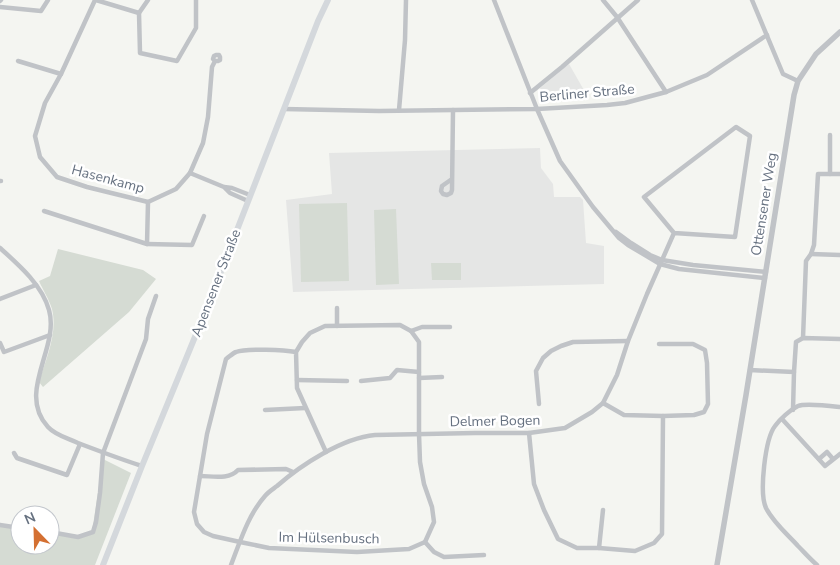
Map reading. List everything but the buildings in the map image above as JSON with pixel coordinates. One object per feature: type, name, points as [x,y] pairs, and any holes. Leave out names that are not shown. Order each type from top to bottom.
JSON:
[{"type":"main road","name":"Apensener Straße","points":[[103,565],[206,310],[318,21],[328,0]]},
{"type":"street","points":[[0,7],[41,11],[48,0]]},
{"type":"street","points":[[96,0],[139,13]]},
{"type":"street","name":"Hasenkamp","points":[[96,0],[46,103],[35,136],[40,157],[57,177],[88,188],[148,202],[176,188],[190,173]]},
{"type":"street","points":[[148,0],[139,13],[140,53],[176,61],[196,28],[196,0]]},
{"type":"street","points":[[399,110],[405,40],[406,0]]},
{"type":"street","points":[[494,0],[548,137],[560,161],[593,207],[611,228],[661,262],[686,270],[765,275]]},
{"type":"street","points":[[603,0],[617,17],[666,92]]},
{"type":"street","points":[[530,93],[638,0]]},
{"type":"street","points":[[752,0],[783,74],[798,81]]},
{"type":"street","name":"Ottensener Weg","points":[[717,565],[794,95],[798,81],[816,54],[840,32]]},
{"type":"street","name":"Berliner Straße","points":[[284,109],[537,109],[625,103],[666,92],[707,75],[767,35]]},
{"type":"street","points":[[18,61],[61,74]]},
{"type":"street","points":[[215,61],[212,67],[208,117],[203,143],[190,173],[224,188],[232,188],[249,198]]},
{"type":"street","points":[[452,179],[453,110]]},
{"type":"street","points":[[736,127],[750,136],[735,237],[674,234],[644,197],[736,127]]},
{"type":"street","points":[[830,135],[830,174]]},
{"type":"street","points":[[802,338],[806,261],[814,245],[818,174],[840,174]]},
{"type":"street","points":[[147,244],[148,202]]},
{"type":"street","points":[[44,211],[147,244],[192,245],[204,216]]},
{"type":"street","name":"Delmer Bogen","points":[[231,565],[250,517],[265,496],[293,472],[326,452],[363,436],[528,433],[565,428],[592,412],[603,403],[617,375],[628,341],[674,234]]},
{"type":"street","points":[[0,248],[36,285],[49,310],[50,335],[37,381],[37,404],[42,418],[56,434],[142,466]]},
{"type":"street","points":[[811,254],[840,255]]},
{"type":"street","points":[[0,299],[36,285]]},
{"type":"street","points":[[60,534],[78,537],[93,532],[100,493],[103,453],[146,339],[148,320],[156,296]]},
{"type":"street","points":[[337,326],[338,308]]},
{"type":"street","points":[[326,452],[297,388],[296,352],[302,342],[310,333],[325,326],[400,325],[411,331],[420,342],[418,434],[420,462],[434,522],[425,542],[434,552],[444,557],[484,555]]},
{"type":"street","points":[[411,331],[422,327],[450,326]]},
{"type":"street","points":[[0,343],[4,352],[50,335]]},
{"type":"street","points":[[793,410],[796,342],[802,338],[840,339]]},
{"type":"street","points":[[539,404],[536,371],[543,358],[552,351],[573,342],[628,341]]},
{"type":"street","points":[[603,403],[624,415],[694,415],[704,412],[708,404],[707,363],[704,350],[693,344],[659,344]]},
{"type":"street","points":[[293,472],[286,469],[261,469],[238,470],[227,476],[200,476],[207,434],[226,359],[235,352],[248,350],[296,352]]},
{"type":"street","points":[[361,382],[390,378],[397,370],[419,372]]},
{"type":"street","points":[[750,370],[794,372]]},
{"type":"street","points":[[419,378],[442,377]]},
{"type":"street","points":[[297,380],[347,381]]},
{"type":"street","points":[[817,565],[768,511],[764,503],[762,485],[770,436],[774,426],[802,405],[840,407]]},
{"type":"street","points":[[265,410],[305,408]]},
{"type":"street","points":[[528,433],[534,484],[558,539],[577,548],[635,551],[654,543],[662,534],[663,416]]},
{"type":"street","points":[[782,419],[825,466],[840,454]]},
{"type":"street","points":[[14,453],[17,458],[67,475],[80,444]]},
{"type":"street","points":[[819,459],[827,452],[833,459]]},
{"type":"street","name":"Im Hülsenbusch","points":[[200,476],[194,512],[197,524],[204,532],[213,536],[269,548],[357,552],[409,549],[425,542]]},
{"type":"street","points":[[599,548],[603,510]]},
{"type":"shaded area","points":[[569,64],[585,92],[574,98],[546,99],[540,88]]},
{"type":"shaded area","points":[[540,148],[541,168],[553,184],[554,197],[580,197],[583,200],[586,243],[604,246],[604,284],[293,292],[286,200],[332,194],[329,153]]},
{"type":"shaded area","points":[[347,203],[349,281],[301,282],[299,204]]},
{"type":"shaded area","points":[[396,209],[399,284],[376,285],[374,210]]},
{"type":"shaded area","points":[[58,249],[143,270],[156,279],[129,312],[43,387],[39,382],[52,337],[53,318],[51,305],[39,281],[50,276]]},
{"type":"shaded area","points":[[431,263],[461,263],[461,280],[432,280]]},
{"type":"shaded area","points":[[103,459],[131,473],[95,565],[0,565],[0,525],[10,526],[10,555],[60,555],[60,534],[78,537],[92,532]]}]
